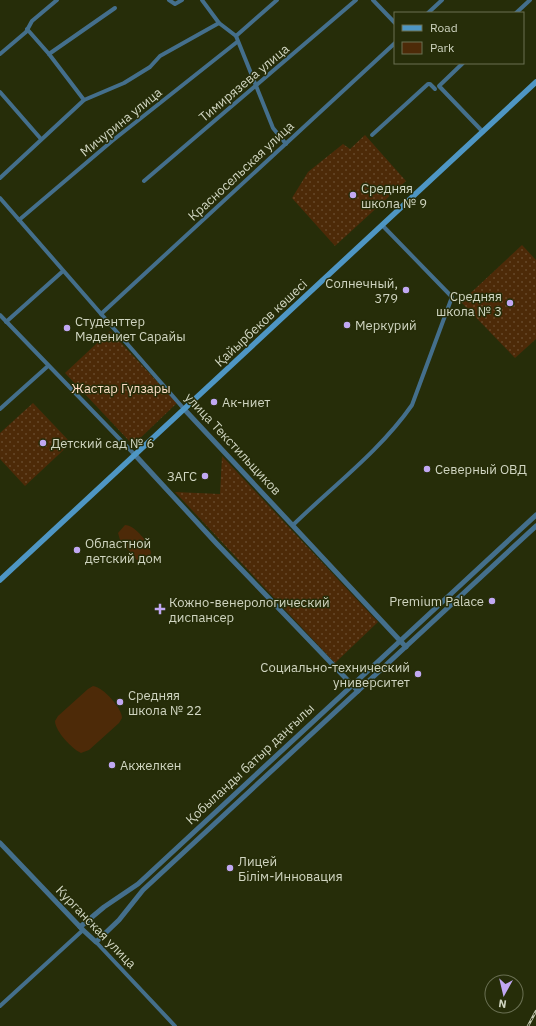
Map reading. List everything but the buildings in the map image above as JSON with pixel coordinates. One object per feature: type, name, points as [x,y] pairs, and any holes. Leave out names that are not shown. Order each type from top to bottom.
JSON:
[{"type":"main road","name":"Қайырбеков көшесі","points":[[0,580],[536,82]]},
{"type":"street","points":[[0,54],[27,29],[32,21],[57,0]]},
{"type":"street","points":[[169,0],[175,4],[182,0]]},
{"type":"street","points":[[202,0],[219,23],[236,36],[237,42],[273,128],[286,144]]},
{"type":"street","points":[[236,36],[277,0]]},
{"type":"street","name":"Тимирязева улица","points":[[144,181],[356,0]]},
{"type":"street","points":[[373,0],[394,22]]},
{"type":"street","points":[[429,12],[442,0]]},
{"type":"street","points":[[517,12],[530,0]]},
{"type":"street","points":[[49,54],[115,8]]},
{"type":"street","points":[[0,178],[84,100],[124,84],[150,67],[158,57],[219,23]]},
{"type":"street","points":[[27,29],[49,54],[84,100]]},
{"type":"street","name":"Мичурина улица","points":[[19,220],[112,141],[237,42]]},
{"type":"street","name":"Красносельская улица","points":[[101,314],[394,44]]},
{"type":"street","points":[[437,88],[462,64]]},
{"type":"street","points":[[372,135],[428,84],[437,88],[483,132]]},
{"type":"street","points":[[0,92],[41,139]]},
{"type":"street","name":"улица Текстильщиков","points":[[0,198],[184,409],[406,647]]},
{"type":"street","points":[[293,525],[388,436],[403,418],[412,405],[452,297],[382,225]]},
{"type":"street","points":[[6,322],[63,271]]},
{"type":"street","points":[[0,315],[135,455],[358,691]]},
{"type":"street","points":[[1,407],[48,366]]},
{"type":"street","name":"Қобыланды батыр даңғылы","points":[[0,1006],[104,907],[138,884],[536,515]]},
{"type":"street","name":"Қобыланды батыр даңғылы","points":[[96,942],[119,920],[143,890],[536,526]]},
{"type":"street","name":"Курганская улица","points":[[0,843],[175,1026]]},
{"type":"green space","points":[[365,135],[406,181],[335,246],[292,198],[308,172],[343,144],[350,149]]},
{"type":"green space","points":[[522,245],[536,260],[536,339],[515,358],[461,302]]},
{"type":"green space","name":"Жастар Гүлзары","points":[[110,331],[177,403],[133,445],[65,373]]},
{"type":"green space","points":[[33,403],[71,443],[25,486],[0,459],[0,433]]},
{"type":"green space","points":[[222,456],[378,622],[335,663],[175,492],[220,494]]},
{"type":"green space","points":[[125,525],[137,531],[148,545],[151,553],[146,560],[137,560],[120,540],[118,533]]},
{"type":"green space","points":[[93,686],[107,694],[119,709],[122,718],[119,723],[89,750],[81,753],[73,748],[65,739],[58,730],[55,721],[58,716]]},
{"type":"railway","points":[[528,1026],[536,1011]]},
{"type":"place","name":"Средняя школа № 9","points":[[353,195]]},
{"type":"place","name":"Солнечный, 379","points":[[406,290]]},
{"type":"place","name":"Средняя школа № 3","points":[[510,303]]},
{"type":"place","name":"Меркурий","points":[[347,325]]},
{"type":"place","name":"Студенттер Мәдениет Сарайы","points":[[67,328]]},
{"type":"place","name":"Ак-ниет","points":[[214,402]]},
{"type":"place","name":"Детский сад № 6","points":[[43,443]]},
{"type":"place","name":"Северный ОВД","points":[[427,469]]},
{"type":"place","name":"ЗАГС","points":[[205,476]]},
{"type":"place","name":"Областной детский дом","points":[[77,550]]},
{"type":"place","name":"Premium Palace","points":[[492,601]]},
{"type":"place","name":"Кожно-венерологический диспансер","points":[[160,609]]},
{"type":"place","name":"Социально-технический университет","points":[[418,674]]},
{"type":"place","name":"Средняя школа № 22","points":[[120,702]]},
{"type":"place","name":"Акжелкен","points":[[112,765]]},
{"type":"place","name":"Лицей Білім-Инновация","points":[[230,868]]}]
